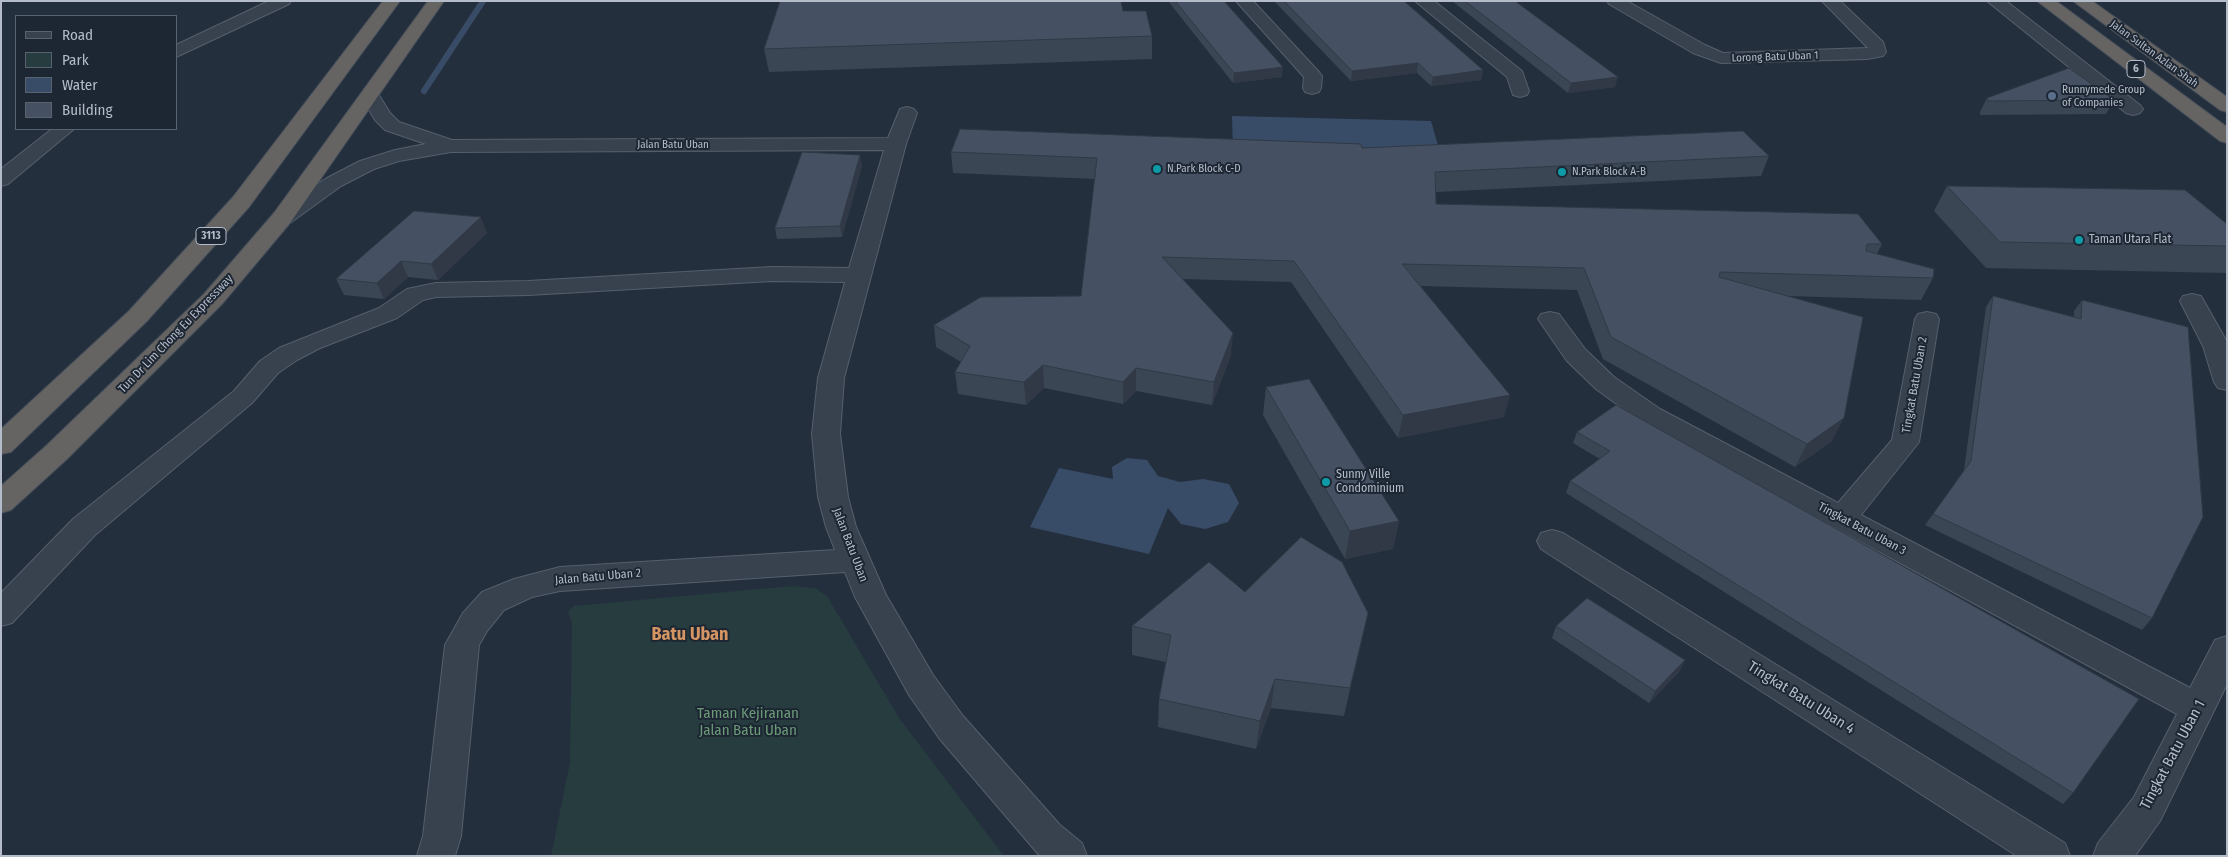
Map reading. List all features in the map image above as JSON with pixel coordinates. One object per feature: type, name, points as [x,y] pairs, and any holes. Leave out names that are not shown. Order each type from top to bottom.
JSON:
[{"type":"highway","name":"3113","points":[[1,444],[138,316],[241,202],[392,1]]},
{"type":"highway","name":"Tun Dr Lim Chong Eu Expressway","points":[[1,502],[57,452],[213,299],[282,218],[436,1]]},
{"type":"highway","name":"Jalan Sultan Azlan Shah","points":[[2045,1],[2227,137]]},
{"type":"highway","name":"Jalan Sultan Azlan Shah","points":[[2081,1],[2227,106]]},
{"type":"street","points":[[178,51],[283,1]]},
{"type":"street","points":[[1244,1],[1313,76],[1312,88]]},
{"type":"street","points":[[1423,1],[1516,75],[1520,91]]},
{"type":"street","name":"Lorong Batu Uban 1","points":[[1615,1],[1699,49],[1721,58],[1818,56],[1877,52],[1877,46],[1830,1]]},
{"type":"street","points":[[1995,1],[2133,110]]},
{"type":"street","name":"Jalan Batu Uban","points":[[370,96],[382,116],[392,126],[451,146]]},
{"type":"street","name":"Jalan Batu Uban","points":[[907,113],[896,144],[833,370],[827,404],[826,434],[833,497],[841,527],[854,560],[888,630],[921,686],[951,727],[1047,837],[1068,856]]},
{"type":"street","points":[[1,180],[63,130]]},
{"type":"street","name":"Jalan Batu Uban","points":[[282,218],[334,182],[366,165],[395,156],[451,146],[896,144]]},
{"type":"street","points":[[1,614],[84,527],[243,397],[269,367],[311,342],[388,313],[415,294],[436,290],[528,288],[772,274],[860,275]]},
{"type":"street","points":[[2192,301],[2216,346],[2227,382]]},
{"type":"street","name":"Tingkat Batu Uban 3","points":[[1550,319],[1576,355],[1605,383],[1650,415],[2198,709]]},
{"type":"street","name":"Tingkat Batu Uban 2","points":[[1842,518],[1905,442],[1927,319]]},
{"type":"street","name":"Tingkat Batu Uban 4","points":[[1552,541],[2051,856]]},
{"type":"street","name":"Jalan Batu Uban 2","points":[[436,856],[442,836],[462,644],[475,622],[493,601],[525,587],[560,579],[854,560]]},
{"type":"street","name":"Tingkat Batu Uban 1","points":[[2112,856],[2147,809],[2227,649]]},
{"type":"green space","name":"Taman Kejiranan Jalan Batu Uban","points":[[792,586],[815,588],[827,596],[899,718],[1004,856],[551,856],[570,762],[572,623],[568,611],[574,606]]},
{"type":"water","points":[[1232,116],[1431,121],[1441,156],[1233,151]]},
{"type":"water","points":[[1127,458],[1147,460],[1158,476],[1180,482],[1203,479],[1229,484],[1239,503],[1228,522],[1205,529],[1181,524],[1168,508],[1149,554],[1030,527],[1059,468],[1113,479],[1112,467]]},
{"type":"building","points":[[780,1],[1121,1],[1123,11],[1146,11],[1152,36],[764,49]]},
{"type":"building","points":[[1175,1],[1224,1],[1283,67],[1234,73]]},
{"type":"building","points":[[1284,1],[1404,1],[1483,70],[1433,77],[1418,63],[1352,71]]},
{"type":"building","points":[[1465,1],[1515,1],[1618,77],[1571,83]]},
{"type":"building","points":[[2069,68],[2114,100],[1988,101],[1987,98]]},
{"type":"building","points":[[960,129],[1361,144],[1362,148],[1743,131],[1769,156],[1435,172],[1436,204],[1858,214],[1882,244],[1867,244],[1866,251],[1934,269],[1933,278],[1720,272],[1719,277],[1863,317],[1844,418],[1807,444],[1611,337],[1584,268],[1402,264],[1510,395],[1403,415],[1294,261],[1162,257],[1233,333],[1214,382],[1136,368],[1123,382],[1043,365],[1024,382],[955,372],[970,346],[934,325],[981,297],[1081,296],[1097,158],[951,152]]},
{"type":"building","points":[[802,152],[860,155],[840,226],[775,228]]},
{"type":"building","points":[[1947,186],[2185,190],[2227,224],[2227,246],[2000,242]]},
{"type":"building","points":[[414,211],[481,217],[431,264],[401,261],[377,283],[336,279]]},
{"type":"building","points":[[1993,296],[2081,319],[2082,300],[2188,327],[2203,517],[2152,618],[1933,514],[1971,461]]},
{"type":"building","points":[[1309,379],[1399,521],[1350,531],[1266,387]]},
{"type":"building","points":[[1616,405],[2139,699],[2073,793],[1570,481],[1610,451],[1577,432]]},
{"type":"building","points":[[1301,537],[1342,562],[1368,613],[1350,688],[1275,679],[1260,721],[1159,699],[1171,635],[1132,626],[1209,562],[1245,592]]},
{"type":"building","points":[[1587,598],[1685,660],[1655,691],[1556,626]]},
{"type":"waterway","points":[[424,91],[483,1]]},
{"type":"place","name":"Runnymede Group of Companies","points":[[2052,96]]},
{"type":"place","name":"N.Park Block C-D","points":[[1157,169]]},
{"type":"place","name":"N.Park Block A-B","points":[[1562,172]]},
{"type":"place","name":"Taman Utara Flat","points":[[2079,240]]},
{"type":"place","name":"Sunny Ville Condominium","points":[[1326,482]]},
{"type":"district","name":"Batu Uban","points":[[690,635]]}]
